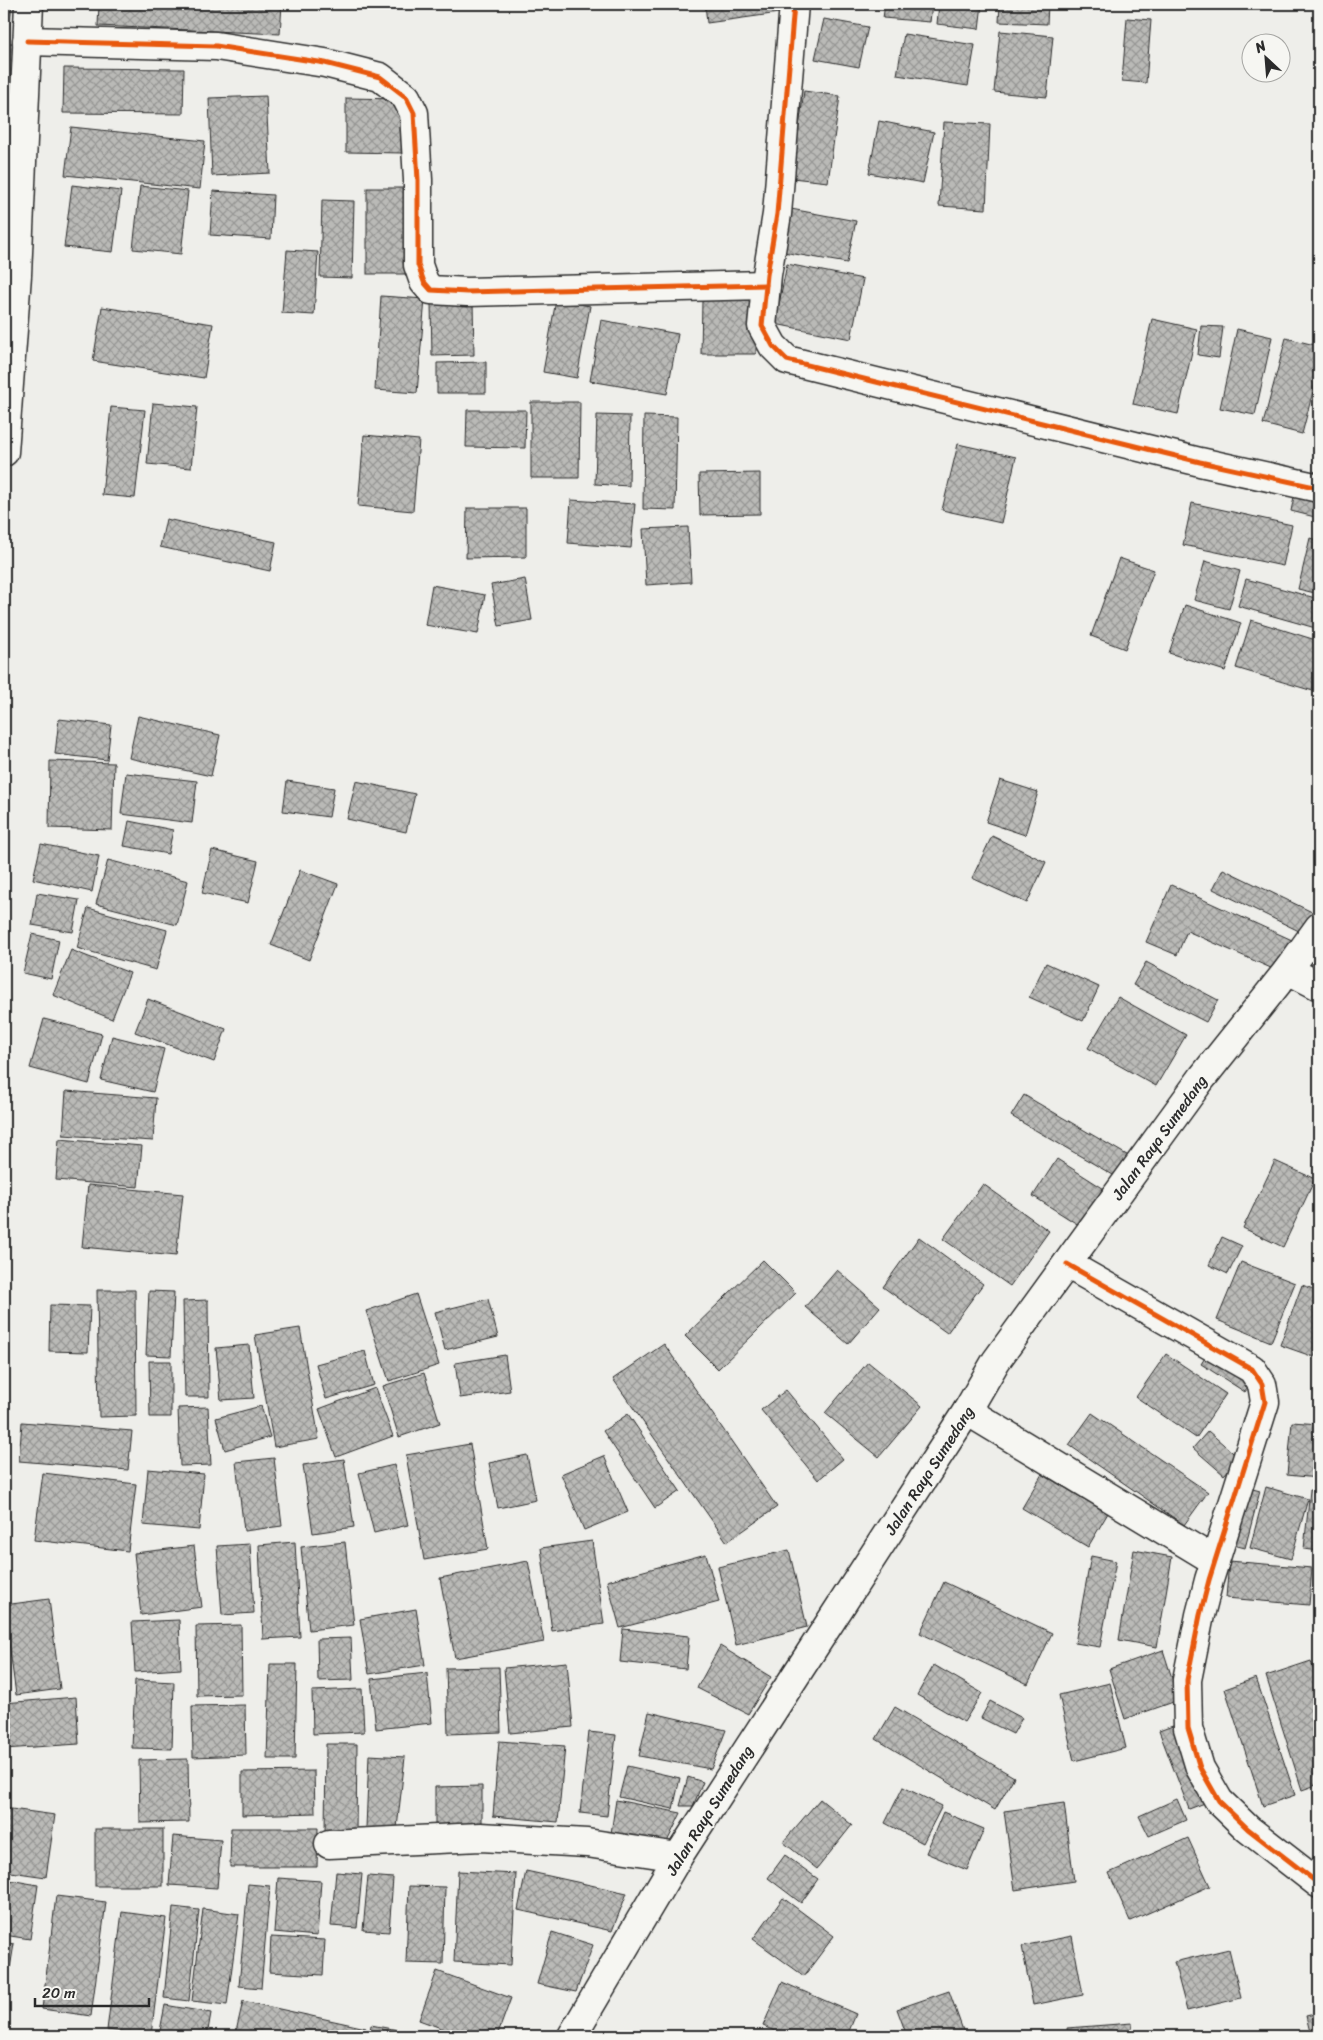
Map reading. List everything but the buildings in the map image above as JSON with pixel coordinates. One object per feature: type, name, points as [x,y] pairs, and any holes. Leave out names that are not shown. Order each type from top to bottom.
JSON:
[{"type":"main road","points":[[4,452],[17,275],[29,4]]},
{"type":"main road","points":[[794,4],[777,214],[762,326],[773,346],[787,360],[1191,460],[1319,488]]},
{"type":"main road","points":[[27,40],[216,46],[325,63],[380,77],[406,97],[414,113],[418,180],[418,265],[424,282],[430,290],[476,291],[766,285]]},
{"type":"main road","name":"Jalan Raya Sumedang","points":[[572,2036],[678,1857],[967,1411],[996,1361],[1202,1078],[1288,970],[1319,927]]},
{"type":"main road","points":[[1288,970],[1319,986]]},
{"type":"main road","points":[[1067,1264],[1252,1369],[1262,1384],[1265,1402],[1200,1615],[1187,1680],[1188,1728],[1200,1768],[1219,1801],[1248,1829],[1319,1884]]},
{"type":"main road","points":[[967,1411],[1215,1561]]},
{"type":"main road","points":[[329,1844],[482,1837],[587,1843],[678,1857]]},
{"type":"cycle path","points":[[794,4],[777,214],[767,275],[762,326],[773,346],[787,360],[1200,462],[1319,488]]},
{"type":"cycle path","points":[[27,41],[216,46],[325,63],[380,77],[406,97],[414,113],[418,180],[418,265],[424,282],[431,290],[467,292],[766,285]]},
{"type":"cycle path","points":[[1067,1264],[1252,1369],[1262,1384],[1265,1402],[1209,1580],[1200,1615],[1187,1680],[1188,1728],[1200,1768],[1219,1801],[1248,1829],[1319,1884]]}]
